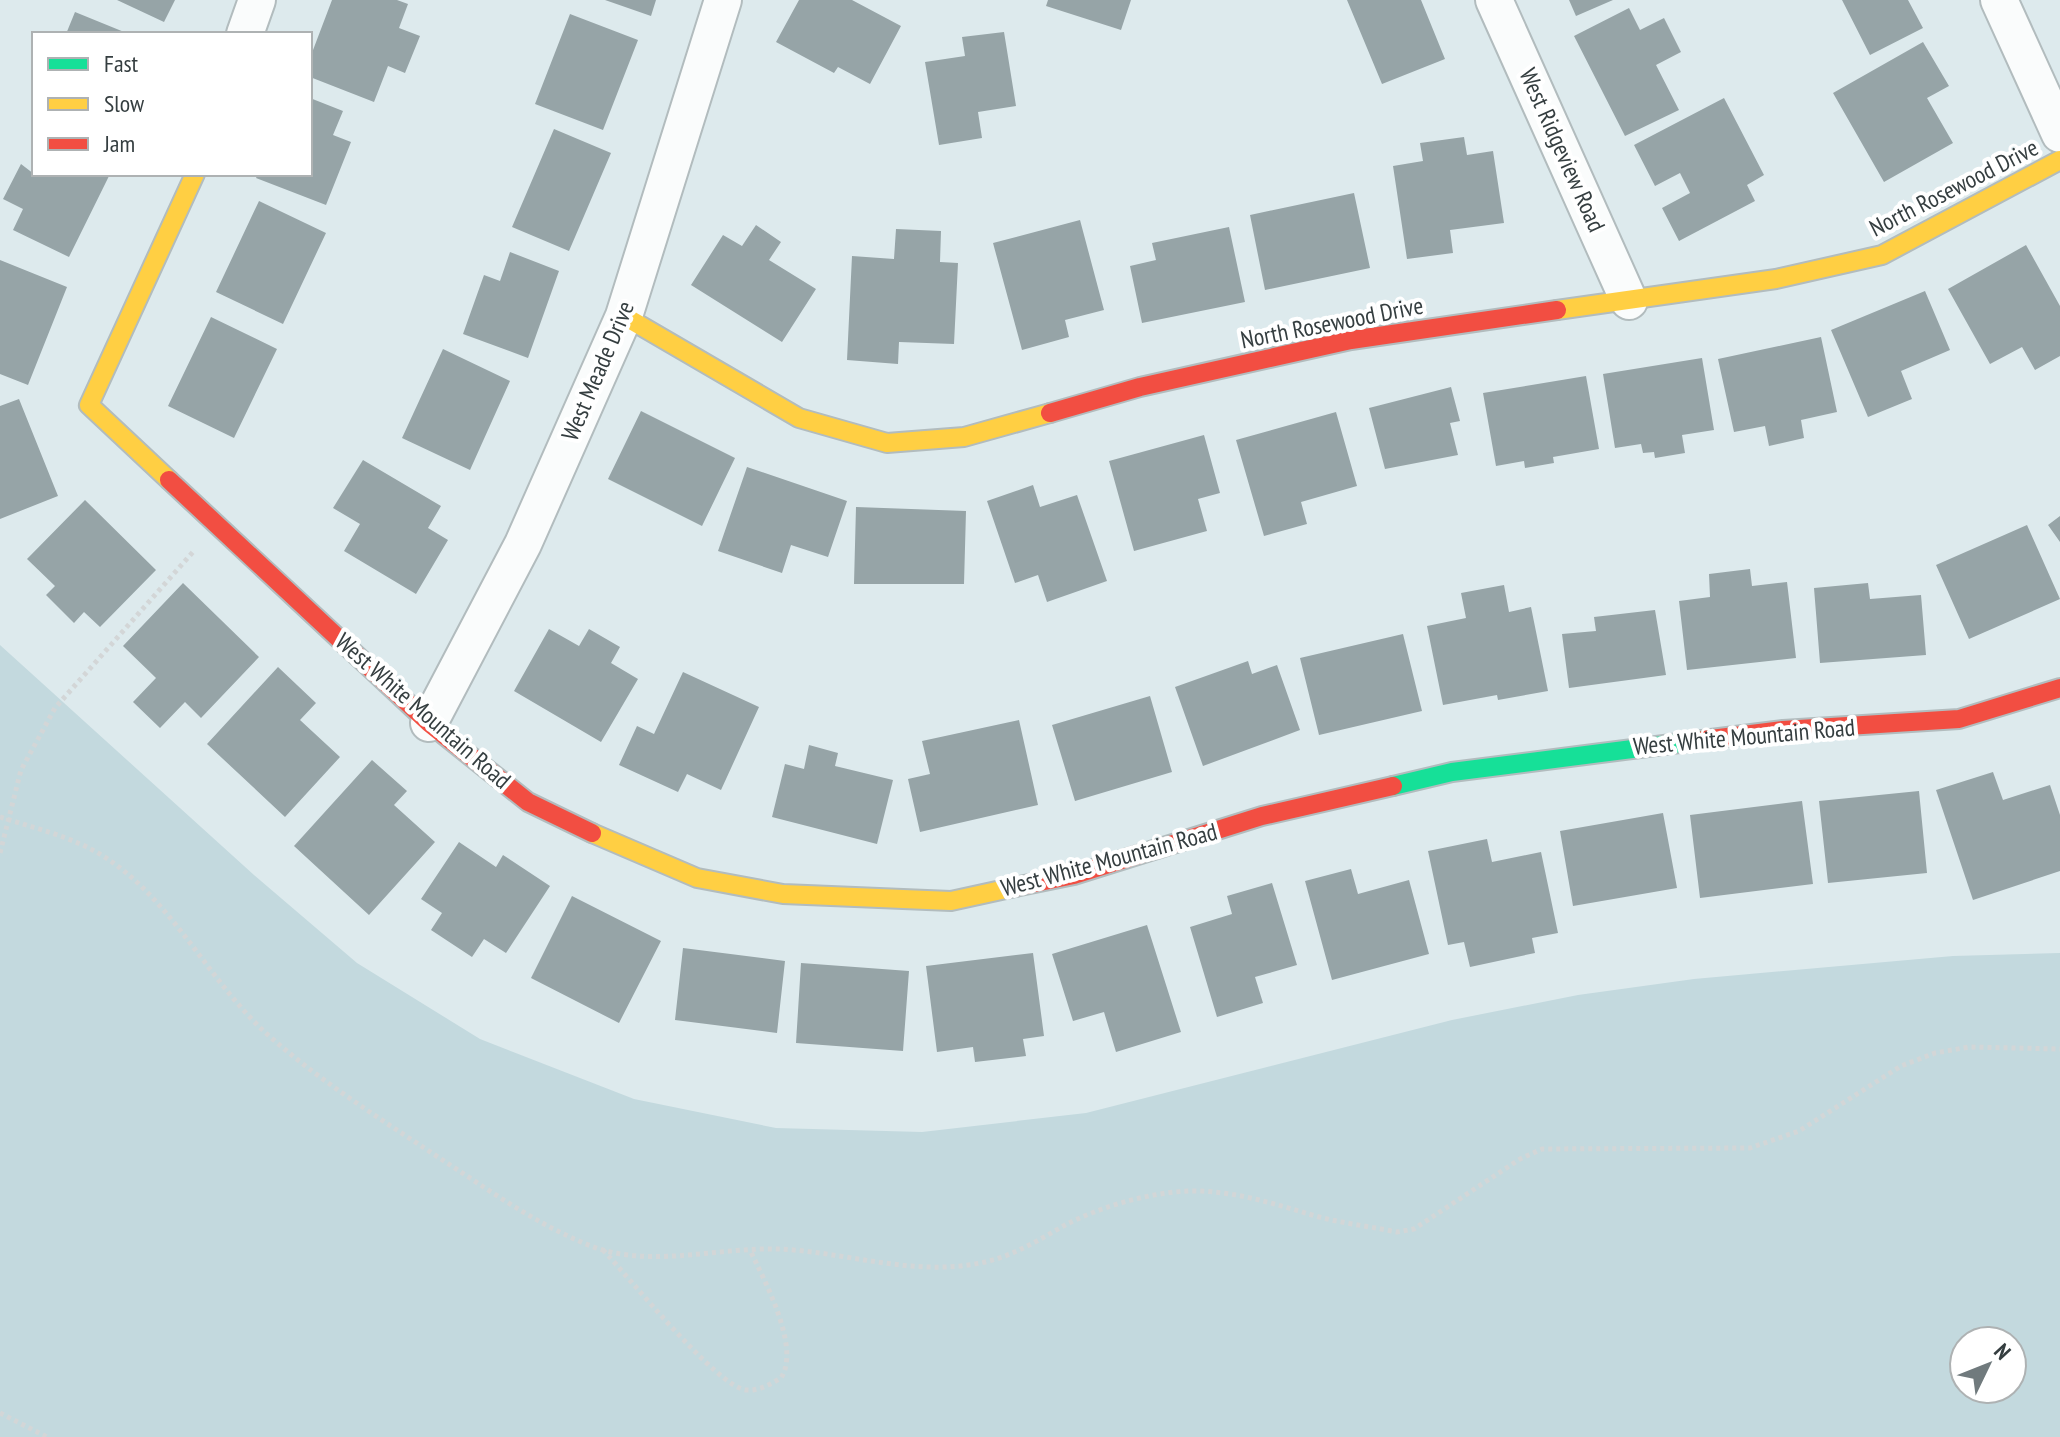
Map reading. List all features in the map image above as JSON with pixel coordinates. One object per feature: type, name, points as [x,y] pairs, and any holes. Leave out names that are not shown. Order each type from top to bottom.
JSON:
[{"type":"street","points":[[246,32],[257,0]]},
{"type":"street","name":"West Meade Drive","points":[[429,723],[523,544],[624,316],[723,0]]},
{"type":"street","name":"West Ridgeview Road","points":[[1494,0],[1629,301]]},
{"type":"street","points":[[1999,0],[2060,134]]},
{"type":"street","name":"North Rosewood Drive","points":[[624,316],[799,418],[887,443],[964,437],[1140,387],[1351,340],[1776,279],[1882,255],[2060,160]]},
{"type":"street","name":"West White Mountain Road","points":[[194,176],[89,405],[429,723],[528,802],[610,842],[697,878],[783,894],[951,901],[1074,875],[1262,816],[1452,772],[1783,730],[1959,719],[2060,688]]},
{"type":"path","points":[[0,853],[4,818],[21,770],[55,708],[217,525]]},
{"type":"path","points":[[4,818],[102,856],[158,904],[229,997],[281,1045],[349,1099],[517,1208],[603,1249],[647,1256],[750,1250],[832,1253],[896,1266],[958,1268],[994,1260],[1113,1206],[1188,1191],[1243,1196],[1314,1216],[1397,1232],[1414,1229],[1520,1159],[1542,1149],[1750,1148],[1799,1131],[1901,1066],[1935,1053],[1969,1047],[2060,1049]]},
{"type":"path","points":[[603,1249],[694,1350],[727,1380],[748,1390],[764,1388],[781,1378],[789,1355],[778,1315],[750,1250]]},
{"type":"path","points":[[0,1413],[47,1437]]},
{"type":"shaded area","points":[[0,645],[254,875],[357,963],[480,1039],[634,1099],[776,1128],[922,1132],[1086,1113],[1452,1020],[1578,995],[1694,979],[1953,956],[2060,953],[2060,1437],[0,1437]]},
{"type":"building","points":[[117,0],[175,0],[164,22]]},
{"type":"building","points":[[332,0],[397,0],[408,4],[399,28],[420,36],[405,73],[388,66],[374,102],[312,78],[312,53]]},
{"type":"building","points":[[605,0],[656,0],[651,16]]},
{"type":"building","points":[[799,0],[852,0],[901,26],[870,84],[838,67],[834,73],[776,42]]},
{"type":"building","points":[[1048,0],[1131,0],[1121,30],[1046,6]]},
{"type":"building","points":[[1347,0],[1421,0],[1445,59],[1382,84]]},
{"type":"building","points":[[1569,0],[1613,0],[1576,16]]},
{"type":"building","points":[[1842,0],[1908,0],[1923,28],[1870,55]]},
{"type":"building","points":[[1629,8],[1640,30],[1664,18],[1681,52],[1656,65],[1679,110],[1625,136],[1574,36]]},
{"type":"building","points":[[75,12],[124,32],[67,32]]},
{"type":"building","points":[[570,14],[638,40],[603,130],[535,104]]},
{"type":"building","points":[[1004,32],[1016,106],[978,112],[982,138],[939,145],[925,62],[965,56],[962,37]]},
{"type":"building","points":[[1923,42],[1949,86],[1927,98],[1953,143],[1884,182],[1833,93]]},
{"type":"building","points":[[1724,98],[1764,175],[1747,185],[1755,201],[1679,241],[1662,208],[1690,193],[1680,173],[1655,186],[1634,145]]},
{"type":"building","points":[[312,99],[343,111],[333,135],[351,142],[326,205],[256,178],[312,176]]},
{"type":"building","points":[[554,129],[611,153],[569,251],[512,227]]},
{"type":"building","points":[[1464,137],[1467,155],[1493,151],[1504,223],[1450,230],[1453,253],[1407,259],[1393,166],[1423,161],[1420,143]]},
{"type":"building","points":[[21,164],[32,176],[109,176],[69,257],[13,230],[23,209],[3,199]]},
{"type":"building","points":[[1354,193],[1370,268],[1265,290],[1250,215]]},
{"type":"building","points":[[259,201],[326,233],[283,324],[216,292]]},
{"type":"building","points":[[1080,220],[1104,310],[1065,320],[1069,337],[1022,350],[993,243]]},
{"type":"building","points":[[756,225],[781,242],[769,260],[816,289],[782,342],[691,285],[723,235],[742,246]]},
{"type":"building","points":[[1229,227],[1245,302],[1142,323],[1130,266],[1156,260],[1152,243]]},
{"type":"building","points":[[896,229],[941,231],[940,262],[958,263],[954,344],[899,342],[898,364],[847,360],[852,256],[894,259]]},
{"type":"building","points":[[2026,245],[2060,306],[2060,356],[2035,370],[2022,347],[1990,364],[1948,289]]},
{"type":"building","points":[[510,252],[559,271],[528,358],[463,334],[484,275],[500,281]]},
{"type":"building","points":[[0,260],[67,287],[28,385],[0,374]]},
{"type":"building","points":[[1925,291],[1950,350],[1901,371],[1912,399],[1868,417],[1831,330]]},
{"type":"building","points":[[211,317],[277,349],[234,438],[168,406]]},
{"type":"building","points":[[1821,337],[1837,412],[1801,420],[1804,438],[1769,446],[1765,426],[1734,432],[1718,359]]},
{"type":"building","points":[[443,349],[510,381],[470,470],[402,438]]},
{"type":"building","points":[[1702,358],[1714,430],[1682,435],[1685,453],[1655,458],[1654,452],[1643,453],[1641,444],[1615,448],[1603,374]]},
{"type":"building","points":[[1586,376],[1599,449],[1553,457],[1554,463],[1525,468],[1524,461],[1496,466],[1483,393]]},
{"type":"building","points":[[1451,387],[1460,421],[1450,423],[1458,455],[1385,469],[1369,408]]},
{"type":"building","points":[[19,399],[58,496],[0,519],[0,406]]},
{"type":"building","points":[[641,411],[735,458],[702,526],[608,479]]},
{"type":"building","points":[[1336,412],[1357,486],[1301,502],[1307,524],[1264,536],[1236,440]]},
{"type":"building","points":[[1204,435],[1220,493],[1198,499],[1207,531],[1134,551],[1109,461]]},
{"type":"building","points":[[363,460],[441,506],[428,528],[448,540],[416,594],[344,551],[360,524],[333,508]]},
{"type":"building","points":[[747,467],[847,501],[828,557],[791,545],[782,573],[718,551]]},
{"type":"building","points":[[1033,485],[1040,507],[1077,495],[1107,581],[1047,602],[1038,575],[1015,583],[987,501]]},
{"type":"building","points":[[85,500],[156,570],[100,627],[84,612],[74,623],[46,595],[55,586],[27,559]]},
{"type":"building","points":[[856,507],[966,511],[964,584],[854,584]]},
{"type":"building","points":[[2060,516],[2060,542],[2048,525]]},
{"type":"building","points":[[2027,525],[2060,599],[1969,639],[1936,565]]},
{"type":"building","points":[[1750,569],[1752,586],[1787,582],[1796,658],[1687,670],[1679,601],[1710,597],[1709,574]]},
{"type":"building","points":[[183,583],[259,657],[201,718],[185,702],[160,728],[133,702],[156,678],[123,646]]},
{"type":"building","points":[[1868,583],[1870,599],[1921,595],[1926,655],[1820,663],[1814,588]]},
{"type":"building","points":[[1504,585],[1509,612],[1531,607],[1548,691],[1498,700],[1497,695],[1443,705],[1427,626],[1466,618],[1461,593]]},
{"type":"building","points":[[1655,610],[1666,675],[1569,688],[1562,634],[1596,631],[1594,617]]},
{"type":"building","points":[[549,629],[579,646],[589,629],[620,647],[611,663],[638,679],[601,742],[514,691]]},
{"type":"building","points":[[1403,634],[1422,711],[1319,735],[1300,658]]},
{"type":"building","points":[[1248,661],[1252,674],[1277,665],[1300,730],[1203,766],[1175,687]]},
{"type":"building","points":[[278,667],[316,703],[300,720],[340,757],[285,817],[207,744]]},
{"type":"building","points":[[683,672],[759,707],[721,790],[687,774],[678,792],[619,765],[637,726],[654,734]]},
{"type":"building","points":[[1150,696],[1172,772],[1075,801],[1052,725]]},
{"type":"building","points":[[1019,720],[1038,805],[920,832],[908,779],[930,774],[922,741]]},
{"type":"building","points":[[809,745],[838,753],[835,766],[893,780],[877,844],[772,817],[785,764],[804,769]]},
{"type":"building","points":[[372,760],[407,791],[394,805],[435,842],[369,915],[294,846]]},
{"type":"building","points":[[1993,772],[2003,800],[2050,785],[2060,815],[2060,871],[1973,900],[1936,790]]},
{"type":"building","points":[[1919,791],[1927,873],[1828,883],[1819,801]]},
{"type":"building","points":[[1802,801],[1813,884],[1700,898],[1690,815]]},
{"type":"building","points":[[1663,813],[1677,888],[1573,906],[1560,831]]},
{"type":"building","points":[[1487,839],[1492,862],[1541,852],[1558,933],[1532,938],[1535,953],[1470,967],[1464,942],[1448,945],[1428,851]]},
{"type":"building","points":[[459,842],[496,867],[503,855],[550,886],[506,953],[484,939],[472,957],[431,930],[442,913],[421,899]]},
{"type":"building","points":[[1351,869],[1358,894],[1409,880],[1429,954],[1332,980],[1305,881]]},
{"type":"building","points":[[1272,883],[1297,965],[1255,977],[1263,1003],[1217,1017],[1190,927],[1232,914],[1227,896]]},
{"type":"building","points":[[572,896],[661,941],[619,1023],[531,978]]},
{"type":"building","points":[[1147,925],[1181,1032],[1116,1052],[1104,1012],[1073,1021],[1052,954]]},
{"type":"building","points":[[683,948],[785,961],[777,1033],[675,1020]]},
{"type":"building","points":[[1033,953],[1044,1036],[1023,1039],[1026,1056],[975,1062],[973,1047],[937,1052],[926,966]]},
{"type":"building","points":[[801,963],[909,971],[903,1051],[796,1043]]},
{"type":"traffic: fast","points":[[1393,786],[1452,772],[1703,740]]},
{"type":"traffic: slow","points":[[1557,310],[1776,279],[1882,255],[2060,160]]},
{"type":"traffic: slow","points":[[169,480],[89,405],[194,176]]},
{"type":"traffic: slow","points":[[624,316],[799,418],[887,443],[964,437],[1050,413]]},
{"type":"traffic: slow","points":[[592,833],[697,878],[783,894],[951,901],[1015,887]]},
{"type":"traffic: jam","points":[[1050,413],[1140,387],[1351,340],[1557,310]]},
{"type":"traffic: jam","points":[[169,480],[429,723],[528,802],[592,833]]},
{"type":"traffic: jam","points":[[1703,740],[1783,730],[1959,719],[2060,688]]},
{"type":"traffic: jam","points":[[1015,887],[1074,875],[1262,816],[1393,786]]}]
